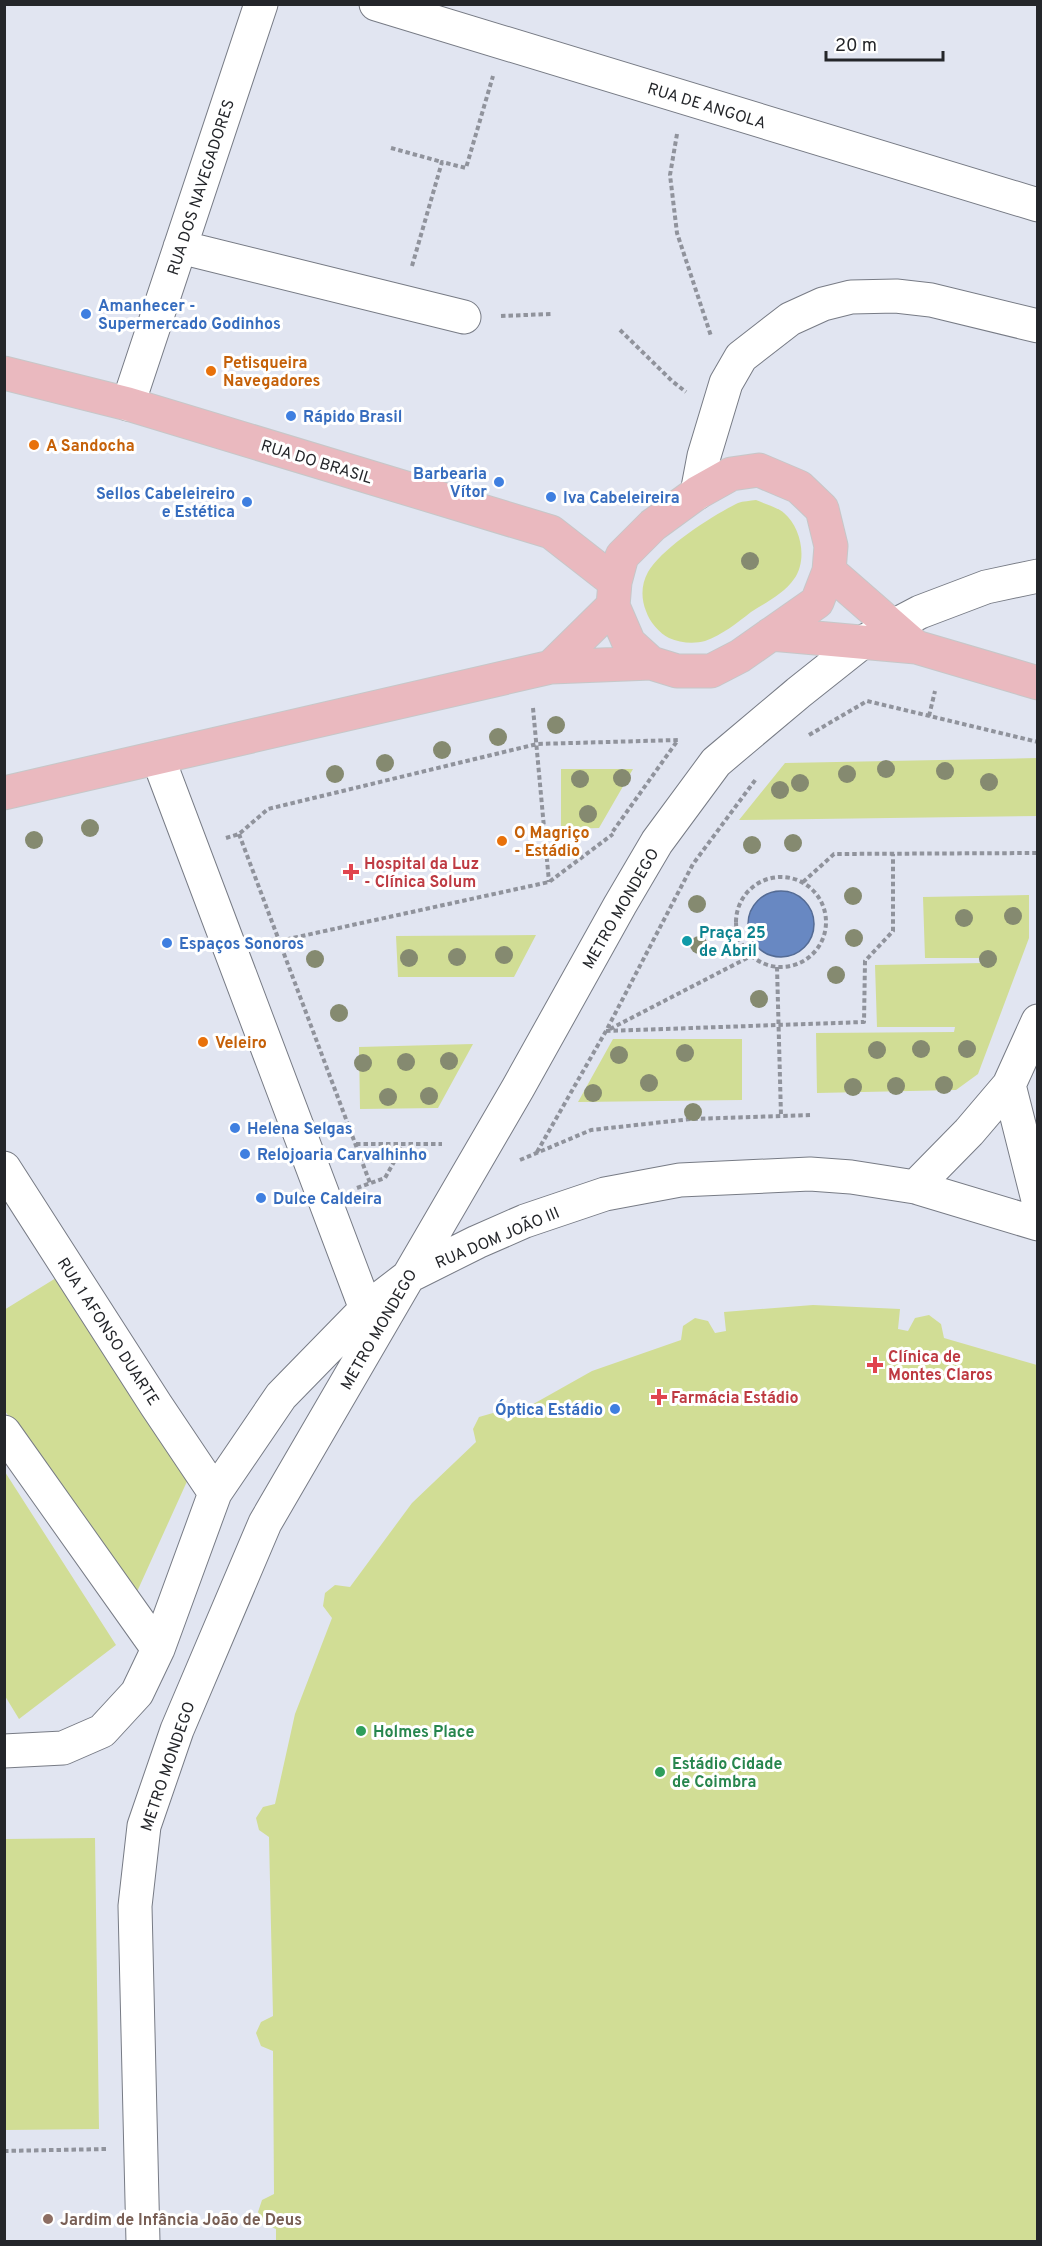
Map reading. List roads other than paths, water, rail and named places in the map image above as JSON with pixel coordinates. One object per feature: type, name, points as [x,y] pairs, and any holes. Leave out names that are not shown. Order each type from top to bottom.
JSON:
[{"type":"main road","name":"RUA DO BRASIL","points":[[4,373],[128,404],[551,532],[614,594],[629,643],[651,663],[677,671],[711,671],[740,656],[817,602],[829,572],[831,546],[822,509],[799,487],[759,470],[731,474],[697,493],[653,525],[622,556],[614,594]]},
{"type":"main road","points":[[829,572],[916,647]]},
{"type":"main road","points":[[551,667],[614,594]]},
{"type":"main road","points":[[771,634],[916,647],[1038,683]]},
{"type":"main road","points":[[4,793],[551,667],[651,663]]},
{"type":"street","name":"RUA DOS NAVEGADORES","points":[[128,404],[261,4]]},
{"type":"street","name":"RUA DE ANGOLA","points":[[376,4],[1038,205]]},
{"type":"street","points":[[180,247],[464,317]]},
{"type":"street","points":[[697,493],[726,383],[741,357],[789,319],[823,304],[851,297],[896,296],[931,300],[1038,326]]},
{"type":"street","name":"METRO MONDEGO","points":[[143,2241],[135,1906],[144,1826],[177,1730],[264,1523],[530,1068],[657,842],[716,762],[861,643],[920,612],[986,587],[1038,576]]},
{"type":"street","points":[[158,758],[366,1309]]},
{"type":"street","points":[[915,1186],[969,1132],[1009,1085],[1038,1021]]},
{"type":"street","points":[[1009,1085],[1038,1200]]},
{"type":"street","name":"RUA 1 AFONSO DUARTE","points":[[4,1168],[215,1493]]},
{"type":"street","name":"RUA DOM JOÃO III","points":[[4,1751],[63,1748],[102,1731],[137,1693],[158,1649],[215,1493],[281,1396],[366,1309],[409,1276],[525,1221],[605,1194],[680,1180],[810,1173],[915,1186],[1038,1224]]},
{"type":"street","points":[[4,1432],[158,1649]]},
{"type":"water","points":[[774,891],[788,891],[800,896],[809,905],[814,924],[812,937],[805,948],[788,957],[774,957],[762,952],[753,943],[748,931],[748,917],[753,905],[762,896]]},
{"type":"place","name":"Amanhecer - Supermercado Godinhos","points":[[86,314]]},
{"type":"place","name":"Petisqueira Navegadores","points":[[211,371]]},
{"type":"place","name":"Rápido Brasil","points":[[291,416]]},
{"type":"place","name":"A Sandocha","points":[[34,445]]},
{"type":"place","name":"Barbearia Vítor","points":[[499,482]]},
{"type":"place","name":"Iva Cabeleireira","points":[[551,497]]},
{"type":"place","name":"Sellos Cabeleireiro e Estética","points":[[247,502]]},
{"type":"place","name":"O Magriço - Estádio","points":[[502,841]]},
{"type":"place","name":"Hospital da Luz - Clínica Solum","points":[[351,872]]},
{"type":"place","name":"Praça 25 de Abril","points":[[687,941]]},
{"type":"place","name":"Espaços Sonoros","points":[[167,943]]},
{"type":"place","name":"Veleiro","points":[[203,1042]]},
{"type":"place","name":"Helena Selgas","points":[[235,1128]]},
{"type":"place","name":"Relojoaria Carvalhinho","points":[[245,1154]]},
{"type":"place","name":"Dulce Caldeira","points":[[261,1198]]},
{"type":"place","name":"Clínica de Montes Claros","points":[[875,1365]]},
{"type":"place","name":"Farmácia Estádio","points":[[659,1397]]},
{"type":"place","name":"Óptica Estádio","points":[[615,1409]]},
{"type":"place","name":"Holmes Place","points":[[361,1731]]},
{"type":"place","name":"Estádio Cidade de Coimbra","points":[[660,1772]]},
{"type":"place","name":"Jardim de Infância João de Deus","points":[[48,2219]]}]
